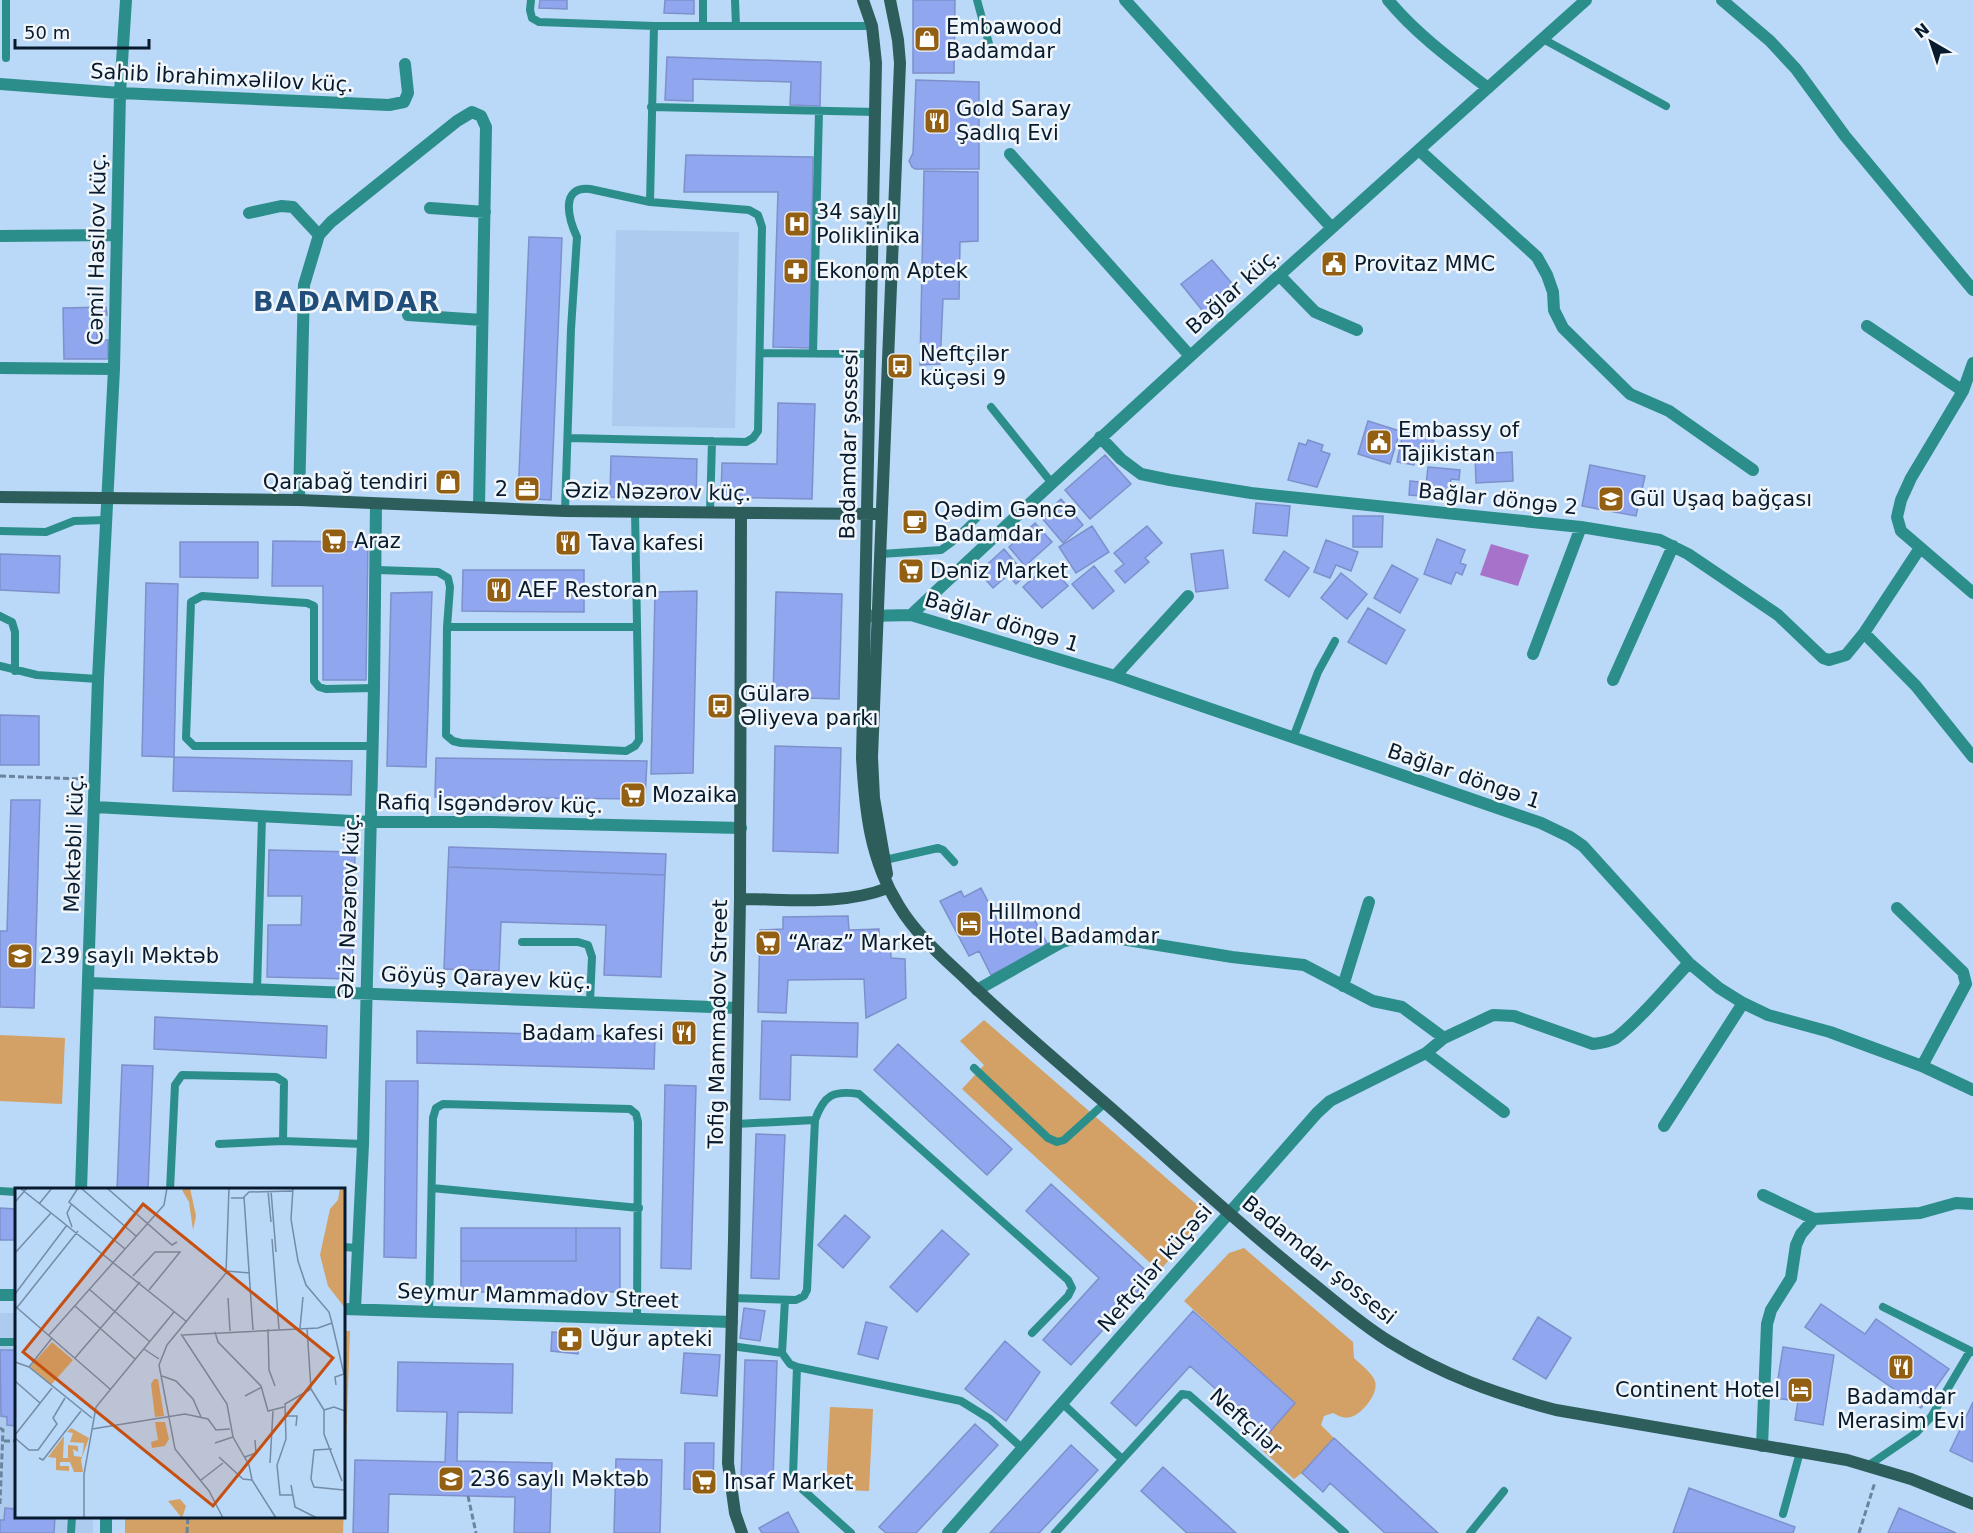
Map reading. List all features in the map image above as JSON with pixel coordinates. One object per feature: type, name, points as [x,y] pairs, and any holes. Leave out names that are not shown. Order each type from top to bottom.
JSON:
[{"type":"main road","name":"Badamdar şossesi","points":[[863,0],[872,26],[875,46],[876,112],[862,758],[870,839],[876,861],[900,909],[916,929],[977,990],[1273,1251],[1364,1324],[1415,1356],[1475,1386],[1556,1410],[1874,1467],[1973,1504]]},
{"type":"main road","name":"Badamdar şossesi","points":[[888,888],[874,798],[872,757],[900,63],[890,0]]},
{"type":"main road","name":"Əziz Nəzərov küç.","points":[[0,497],[299,500],[565,511],[883,514]]},
{"type":"main road","name":"Tofig Mammadov Street","points":[[741,513],[741,828],[728,1463],[735,1513],[742,1533]]},
{"type":"main road","points":[[740,898],[841,900],[888,888]]},
{"type":"street","name":"Cəmil Hasilov küç.","points":[[107,498],[114,369],[120,93],[126,0]]},
{"type":"street","points":[[1125,0],[1331,227]]},
{"type":"street","points":[[1388,0],[1447,57],[1488,88]]},
{"type":"street","name":"Bağlar küç.","points":[[911,615],[1051,482],[1280,276],[1331,227],[1586,0]]},
{"type":"street","points":[[1722,0],[1770,41],[1796,69],[1845,136],[1973,291]]},
{"type":"street","name":"Sahib İbrahimxəlilov küç.","points":[[0,84],[120,93],[389,105],[404,102],[408,93],[405,64]]},
{"type":"street","points":[[299,500],[304,285],[319,235],[331,222],[457,121],[472,112],[481,116],[486,127],[479,507]]},
{"type":"street","points":[[1419,150],[1537,257],[1547,275],[1553,292],[1554,310],[1563,328],[1630,394],[1669,411],[1753,470]]},
{"type":"street","points":[[1010,154],[1190,356]]},
{"type":"street","points":[[249,213],[281,206],[293,207],[319,235]]},
{"type":"street","points":[[430,208],[485,212]]},
{"type":"street","points":[[0,236],[117,235]]},
{"type":"street","points":[[1280,276],[1316,312],[1357,330]]},
{"type":"street","points":[[408,315],[482,320]]},
{"type":"street","points":[[1867,326],[1964,391]]},
{"type":"street","points":[[1973,363],[1964,391],[1911,478],[1901,500],[1897,517],[1900,531],[1973,593]]},
{"type":"street","points":[[0,368],[114,369]]},
{"type":"street","name":"Bağlar döngə 2","points":[[1101,437],[1121,459],[1141,474],[1170,480],[1251,494],[1581,527],[1660,540],[1688,554],[1778,615],[1823,658],[1829,660],[1846,655],[1864,633],[1920,548]]},
{"type":"street","name":"Məktəbli küç.","points":[[81,1188],[98,679],[107,498]]},
{"type":"street","name":"Əziz Nəzərov küç.","points":[[349,1309],[357,1248],[363,1144],[373,746],[376,504]]},
{"type":"street","points":[[1533,654],[1581,527]]},
{"type":"street","points":[[1613,680],[1673,546]]},
{"type":"street","points":[[1115,676],[1188,596]]},
{"type":"street","name":"Bağlar döngə 1","points":[[865,616],[911,615],[1115,676],[1541,823],[1583,846],[1689,963],[1719,988],[1743,1003],[1768,1015],[1830,1032],[1922,1066],[1973,1090]]},
{"type":"street","points":[[1864,633],[1916,686],[1973,757]]},
{"type":"street","name":"Rafiq İsgəndərov küç.","points":[[94,807],[371,822],[491,822],[741,828]]},
{"type":"street","points":[[1343,986],[1370,902]]},
{"type":"street","points":[[1897,908],[1963,972],[1966,984],[1922,1066]]},
{"type":"street","points":[[977,990],[1062,942],[1103,936],[1232,957],[1304,965],[1372,1001],[1402,1007],[1444,1038]]},
{"type":"street","name":"Neftçilər küçəsi","points":[[948,1533],[1229,1212],[1330,1101],[1426,1053],[1444,1038],[1493,1015],[1514,1016],[1593,1044],[1614,1039],[1689,963]]},
{"type":"street","name":"Göyüş Qarayev küç.","points":[[89,983],[738,1008]]},
{"type":"street","points":[[1664,1126],[1743,1003]]},
{"type":"street","points":[[1426,1053],[1504,1112]]},
{"type":"street","points":[[1763,1195],[1814,1219],[1920,1213],[1956,1203],[1973,1204]]},
{"type":"street","points":[[1762,1446],[1767,1324],[1771,1310],[1791,1278],[1796,1245],[1801,1234],[1814,1219]]},
{"type":"street","points":[[0,1294],[15,1295]]},
{"type":"street","name":"Seymur Mammadov Street","points":[[349,1309],[732,1322]]},
{"type":"lane","points":[[6,0],[6,58]]},
{"type":"lane","points":[[531,0],[532,18],[539,22],[654,26],[872,26]]},
{"type":"lane","points":[[702,0],[703,26]]},
{"type":"lane","points":[[735,0],[736,26]]},
{"type":"lane","points":[[977,0],[991,51]]},
{"type":"lane","points":[[650,202],[654,26]]},
{"type":"lane","points":[[1543,39],[1666,106]]},
{"type":"lane","points":[[651,107],[876,112]]},
{"type":"lane","points":[[813,353],[819,111]]},
{"type":"lane","points":[[565,511],[571,329],[577,237],[571,224],[570,198],[575,190],[580,188],[650,202],[749,210],[758,215],[762,227],[758,431],[753,438],[746,442],[568,438]]},
{"type":"lane","points":[[759,353],[870,354]]},
{"type":"lane","points":[[991,407],[1051,482]]},
{"type":"lane","points":[[710,512],[712,441]]},
{"type":"lane","points":[[880,554],[941,549],[952,542],[987,508]]},
{"type":"lane","points":[[376,570],[438,572],[448,578],[450,587],[447,627],[446,735],[453,741],[626,751],[635,746],[639,740],[635,511]]},
{"type":"lane","points":[[0,531],[46,532],[74,521],[106,520]]},
{"type":"lane","points":[[373,746],[194,746],[187,741],[191,602],[202,596],[307,603],[314,606],[314,681],[319,687],[326,689],[374,688]]},
{"type":"lane","points":[[0,616],[12,622],[15,632],[15,671]]},
{"type":"lane","points":[[447,627],[637,627]]},
{"type":"lane","points":[[1293,738],[1318,672],[1335,641]]},
{"type":"lane","points":[[0,666],[37,675],[98,679]]},
{"type":"lane","points":[[257,990],[262,817]]},
{"type":"lane","points":[[885,860],[938,848],[954,862]]},
{"type":"lane","points":[[522,942],[578,942],[588,945],[592,957],[590,1001]]},
{"type":"lane","points":[[974,1068],[1048,1138],[1057,1142],[1064,1140],[1105,1103]]},
{"type":"lane","points":[[170,1188],[175,1085],[182,1075],[276,1077],[284,1082],[283,1141]]},
{"type":"lane","points":[[732,1298],[796,1300],[804,1296],[807,1290],[815,1120],[820,1106],[828,1097],[841,1091],[859,1094],[1068,1280],[1072,1288],[1068,1296],[1032,1333]]},
{"type":"lane","points":[[429,1312],[433,1118],[436,1108],[443,1104],[630,1108],[636,1114],[638,1122],[637,1319]]},
{"type":"lane","points":[[736,1125],[815,1120]]},
{"type":"lane","points":[[219,1144],[283,1141],[363,1144]]},
{"type":"lane","points":[[432,1188],[639,1208]]},
{"type":"lane","points":[[0,1191],[15,1192]]},
{"type":"lane","points":[[345,1247],[357,1248]]},
{"type":"lane","points":[[785,1300],[782,1353],[790,1364],[961,1401],[990,1419],[1022,1448]]},
{"type":"lane","points":[[1874,1467],[1916,1433],[1931,1417],[1971,1351],[1882,1307]]},
{"type":"lane","points":[[731,1346],[782,1353]]},
{"type":"lane","points":[[797,1367],[793,1474],[802,1489],[851,1533]]},
{"type":"lane","name":"Neftçilər","points":[[1055,1533],[1182,1394],[1189,1395],[1345,1533]]},
{"type":"lane","points":[[1062,1403],[1122,1459]]},
{"type":"lane","points":[[1783,1514],[1800,1452]]},
{"type":"lane","points":[[1470,1533],[1504,1491]]},
{"type":"lane","points":[[71,1533],[72,1518]]},
{"type":"path","points":[[0,776],[96,779]]},
{"type":"path","points":[[0,1428],[3,1430],[4,1441],[0,1504]]},
{"type":"path","points":[[4,1441],[15,1441]]},
{"type":"path","points":[[1859,1533],[1874,1467]]},
{"type":"path","points":[[468,1496],[476,1533]]},
{"type":"path","points":[[187,1533],[188,1518]]},
{"type":"shaded area","points":[[616,230],[739,232],[735,428],[612,426]]},
{"type":"shaded area","points":[[1491,544],[1529,555],[1518,586],[1480,575]]},
{"type":"shaded area","points":[[984,1020],[1210,1216],[1159,1271],[962,1089],[984,1065],[960,1041]]},
{"type":"shaded area","points":[[0,1035],[65,1038],[62,1104],[0,1101]]},
{"type":"shaded area","points":[[1244,1248],[1353,1342],[1354,1358],[1370,1373],[1376,1384],[1370,1401],[1356,1415],[1346,1418],[1333,1413],[1324,1416],[1321,1425],[1334,1438],[1294,1479],[1261,1449],[1267,1435],[1295,1403],[1184,1301],[1229,1253]]},
{"type":"shaded area","points":[[0,1313],[15,1313],[15,1518],[93,1518],[93,1533],[0,1533]]},
{"type":"shaded area","points":[[345,1331],[350,1331],[345,1475]]},
{"type":"shaded area","points":[[830,1407],[873,1409],[869,1491],[826,1489]]},
{"type":"shaded area","points":[[125,1518],[344,1518],[343,1533],[125,1533]]},
{"type":"building","points":[[540,0],[567,0],[567,9],[539,8]]},
{"type":"building","points":[[665,0],[694,0],[694,14],[664,13]]},
{"type":"building","points":[[913,0],[955,0],[954,73],[913,73]]},
{"type":"building","points":[[667,57],[821,62],[820,106],[790,105],[791,82],[693,79],[693,101],[665,100]]},
{"type":"building","points":[[916,80],[979,82],[979,169],[915,169],[912,167],[909,161],[913,153]]},
{"type":"building","points":[[686,155],[813,157],[810,348],[773,347],[778,192],[684,192]]},
{"type":"building","points":[[924,171],[978,172],[978,241],[960,242],[959,299],[943,299],[940,364],[920,365]]},
{"type":"building","points":[[529,237],[562,238],[551,500],[518,498]]},
{"type":"building","points":[[1212,260],[1241,294],[1210,320],[1181,284]]},
{"type":"building","points":[[106,307],[107,315],[91,315],[91,328],[97,328],[97,340],[108,340],[108,359],[64,359],[63,308]]},
{"type":"building","points":[[778,403],[815,404],[812,499],[721,497],[722,463],[777,464]]},
{"type":"building","name":"Embassy of Tajikistan","points":[[1368,421],[1400,431],[1390,464],[1358,454]]},
{"type":"building","points":[[1404,428],[1435,434],[1429,463],[1415,460],[1414,465],[1397,462]]},
{"type":"building","points":[[1308,440],[1323,445],[1321,451],[1330,454],[1317,487],[1288,480],[1299,443],[1306,445]]},
{"type":"building","points":[[1512,452],[1513,481],[1476,483],[1475,454]]},
{"type":"building","points":[[1105,455],[1131,484],[1090,519],[1065,490]]},
{"type":"building","points":[[611,456],[697,459],[696,499],[610,497]]},
{"type":"building","points":[[1590,465],[1645,476],[1636,516],[1582,506]]},
{"type":"building","points":[[1428,467],[1460,470],[1459,480],[1451,479],[1449,495],[1425,493]]},
{"type":"building","points":[[1410,481],[1419,482],[1419,486],[1423,486],[1422,496],[1409,495]]},
{"type":"building","points":[[1061,499],[1083,525],[1063,543],[1041,517]]},
{"type":"building","points":[[1256,503],[1290,506],[1287,536],[1253,533]]},
{"type":"building","points":[[1353,516],[1383,516],[1382,547],[1353,547]]},
{"type":"building","points":[[1035,523],[1052,542],[1025,566],[1009,547]]},
{"type":"building","points":[[1092,526],[1109,552],[1076,573],[1059,547]]},
{"type":"building","points":[[1147,526],[1162,543],[1145,558],[1149,562],[1125,583],[1115,571],[1124,564],[1114,553]]},
{"type":"building","points":[[1437,539],[1465,550],[1460,563],[1466,565],[1462,575],[1456,572],[1451,584],[1424,574]]},
{"type":"building","points":[[1326,540],[1358,552],[1351,571],[1336,565],[1330,578],[1314,572]]},
{"type":"building","points":[[273,541],[368,542],[366,680],[323,680],[323,586],[272,586]]},
{"type":"building","points":[[180,542],[258,542],[258,578],[180,577]]},
{"type":"building","points":[[1004,549],[1026,575],[1016,584],[1008,575],[993,588],[979,572]]},
{"type":"building","points":[[1223,550],[1228,588],[1196,592],[1191,554]]},
{"type":"building","points":[[1284,551],[1309,568],[1289,597],[1265,580]]},
{"type":"building","points":[[0,554],[60,556],[59,593],[0,590]]},
{"type":"building","points":[[1049,564],[1068,586],[1042,608],[1023,587]]},
{"type":"building","points":[[1392,565],[1418,579],[1400,613],[1374,598]]},
{"type":"building","points":[[1094,566],[1114,591],[1093,609],[1072,584]]},
{"type":"building","points":[[463,570],[584,570],[584,612],[462,611]]},
{"type":"building","points":[[1341,573],[1367,594],[1347,619],[1321,598]]},
{"type":"building","points":[[146,583],[178,584],[174,757],[142,756]]},
{"type":"building","points":[[697,591],[693,773],[651,774],[655,592]]},
{"type":"building","points":[[432,592],[426,767],[387,766],[391,593]]},
{"type":"building","points":[[776,592],[842,594],[839,699],[773,697]]},
{"type":"building","points":[[1368,608],[1405,630],[1386,664],[1348,642]]},
{"type":"building","points":[[0,715],[39,716],[39,765],[0,765]]},
{"type":"building","points":[[775,746],[841,748],[838,853],[773,851]]},
{"type":"building","points":[[174,757],[352,761],[351,795],[173,791]]},
{"type":"building","points":[[436,758],[647,761],[645,799],[435,797]]},
{"type":"building","points":[[11,800],[40,800],[34,1008],[0,1007],[0,931],[7,931]]},
{"type":"building","points":[[449,847],[666,854],[665,875],[448,867]]},
{"type":"building","points":[[269,850],[355,852],[352,979],[267,977],[268,925],[301,925],[302,896],[268,896]]},
{"type":"building","points":[[448,867],[665,875],[661,977],[604,975],[606,925],[501,922],[499,971],[444,969]]},
{"type":"building","points":[[981,888],[998,921],[1027,906],[1048,945],[991,975],[979,951],[969,956],[940,901],[961,891],[964,897]]},
{"type":"building","points":[[848,916],[849,930],[879,929],[879,943],[890,942],[891,958],[905,959],[906,998],[866,1018],[864,979],[788,980],[786,1013],[758,1012],[760,930],[783,929],[783,917]]},
{"type":"building","points":[[155,1017],[327,1026],[326,1058],[154,1049]]},
{"type":"building","points":[[762,1021],[858,1023],[857,1057],[791,1055],[790,1100],[760,1099]]},
{"type":"building","points":[[417,1031],[655,1037],[654,1069],[417,1063]]},
{"type":"building","points":[[898,1044],[1012,1149],[987,1175],[874,1070]]},
{"type":"building","points":[[122,1065],[153,1066],[148,1188],[117,1188]]},
{"type":"building","points":[[386,1081],[418,1081],[416,1258],[384,1257]]},
{"type":"building","points":[[665,1085],[696,1086],[691,1269],[661,1268]]},
{"type":"building","points":[[756,1134],[785,1135],[779,1279],[751,1278]]},
{"type":"building","points":[[1051,1184],[1152,1276],[1071,1365],[1043,1340],[1099,1278],[1026,1211]]},
{"type":"building","points":[[0,1208],[15,1209],[15,1240],[0,1240]]},
{"type":"building","points":[[845,1215],[870,1237],[843,1268],[818,1245]]},
{"type":"building","points":[[461,1228],[576,1228],[576,1261],[461,1261]]},
{"type":"building","points":[[576,1228],[620,1228],[620,1292],[461,1292],[461,1261],[576,1261]]},
{"type":"building","points":[[942,1230],[969,1254],[917,1312],[890,1287]]},
{"type":"building","points":[[1821,1304],[1865,1334],[1876,1319],[1949,1369],[1921,1408],[1805,1327]]},
{"type":"building","points":[[744,1308],[765,1311],[760,1341],[740,1338]]},
{"type":"building","points":[[1193,1311],[1295,1403],[1267,1435],[1190,1366],[1136,1426],[1111,1403]]},
{"type":"building","points":[[1538,1317],[1571,1338],[1546,1379],[1513,1359]]},
{"type":"building","points":[[866,1322],[887,1327],[878,1359],[858,1354]]},
{"type":"building","points":[[552,1332],[580,1334],[578,1354],[551,1351]]},
{"type":"building","points":[[1005,1341],[1040,1372],[1006,1421],[965,1389]]},
{"type":"building","points":[[1783,1347],[1834,1355],[1823,1425],[1795,1420],[1798,1401],[1775,1398]]},
{"type":"building","points":[[0,1350],[15,1350],[15,1426],[7,1425],[7,1417],[1,1416]]},
{"type":"building","points":[[684,1353],[720,1355],[717,1396],[681,1393]]},
{"type":"building","points":[[745,1360],[777,1361],[773,1480],[741,1479]]},
{"type":"building","points":[[398,1362],[513,1364],[512,1413],[458,1412],[457,1461],[552,1463],[550,1533],[514,1533],[515,1497],[389,1494],[388,1533],[353,1533],[355,1460],[445,1462],[447,1412],[397,1411]]},
{"type":"building","points":[[1973,1402],[1973,1462],[1950,1451]]},
{"type":"building","points":[[975,1424],[998,1445],[916,1533],[886,1533],[879,1527]]},
{"type":"building","points":[[1334,1438],[1438,1533],[1385,1533],[1330,1483],[1323,1492],[1302,1473]]},
{"type":"building","points":[[685,1443],[714,1443],[713,1490],[684,1489]]},
{"type":"building","points":[[1071,1445],[1098,1470],[1039,1533],[990,1533]]},
{"type":"building","points":[[616,1459],[662,1460],[660,1533],[614,1533]]},
{"type":"building","points":[[1163,1467],[1236,1533],[1187,1533],[1141,1491]]},
{"type":"building","points":[[1689,1488],[1795,1527],[1793,1533],[1673,1533]]},
{"type":"building","points":[[5,1508],[15,1509],[15,1518],[55,1518],[54,1533],[0,1533],[0,1520],[4,1520]]},
{"type":"building","points":[[1899,1508],[1956,1533],[1888,1533]]},
{"type":"building","points":[[788,1512],[799,1533],[762,1533],[759,1528]]},
{"type":"place","name":"Embawood Badamdar","points":[[927,39]]},
{"type":"place","name":"Gold Saray Şadlıq Evi","points":[[937,121]]},
{"type":"place","name":"34 saylı Poliklinika","points":[[797,224]]},
{"type":"place","name":"Provitaz MMC","points":[[1334,264]]},
{"type":"place","name":"Ekonom Aptek","points":[[796,271]]},
{"type":"place","name":"Neftçilər küçəsi 9","points":[[900,366]]},
{"type":"place","name":"Embassy of Tajikistan","points":[[1379,442]]},
{"type":"place","name":"Qarabağ tendiri","points":[[448,482]]},
{"type":"place","name":"2","points":[[527,489]]},
{"type":"place","name":"Gül Uşaq bağçası","points":[[1611,499]]},
{"type":"place","name":"Qədim Gəncə Badamdar","points":[[915,522]]},
{"type":"place","name":"Araz","points":[[334,541]]},
{"type":"place","name":"Tava kafesi","points":[[568,543]]},
{"type":"place","name":"Dəniz Market","points":[[911,571]]},
{"type":"place","name":"AEF Restoran","points":[[499,590]]},
{"type":"place","name":"Gülarə Əliyeva parkı","points":[[720,706]]},
{"type":"place","name":"Mozaika","points":[[633,795]]},
{"type":"place","name":"Hillmond Hotel Badamdar","points":[[969,924]]},
{"type":"place","name":"“Araz” Market","points":[[768,943]]},
{"type":"place","name":"239 saylı Məktəb","points":[[20,956]]},
{"type":"place","name":"Badam kafesi","points":[[684,1033]]},
{"type":"place","name":"Uğur apteki","points":[[570,1339]]},
{"type":"place","name":"Badamdar Merasim Evi","points":[[1901,1367]]},
{"type":"place","name":"Continent Hotel","points":[[1800,1390]]},
{"type":"place","name":"236 saylı Məktəb","points":[[451,1479]]},
{"type":"place","name":"Insaf Market","points":[[704,1482]]},
{"type":"district","name":"BADAMDAR","points":[[347,301]]}]
